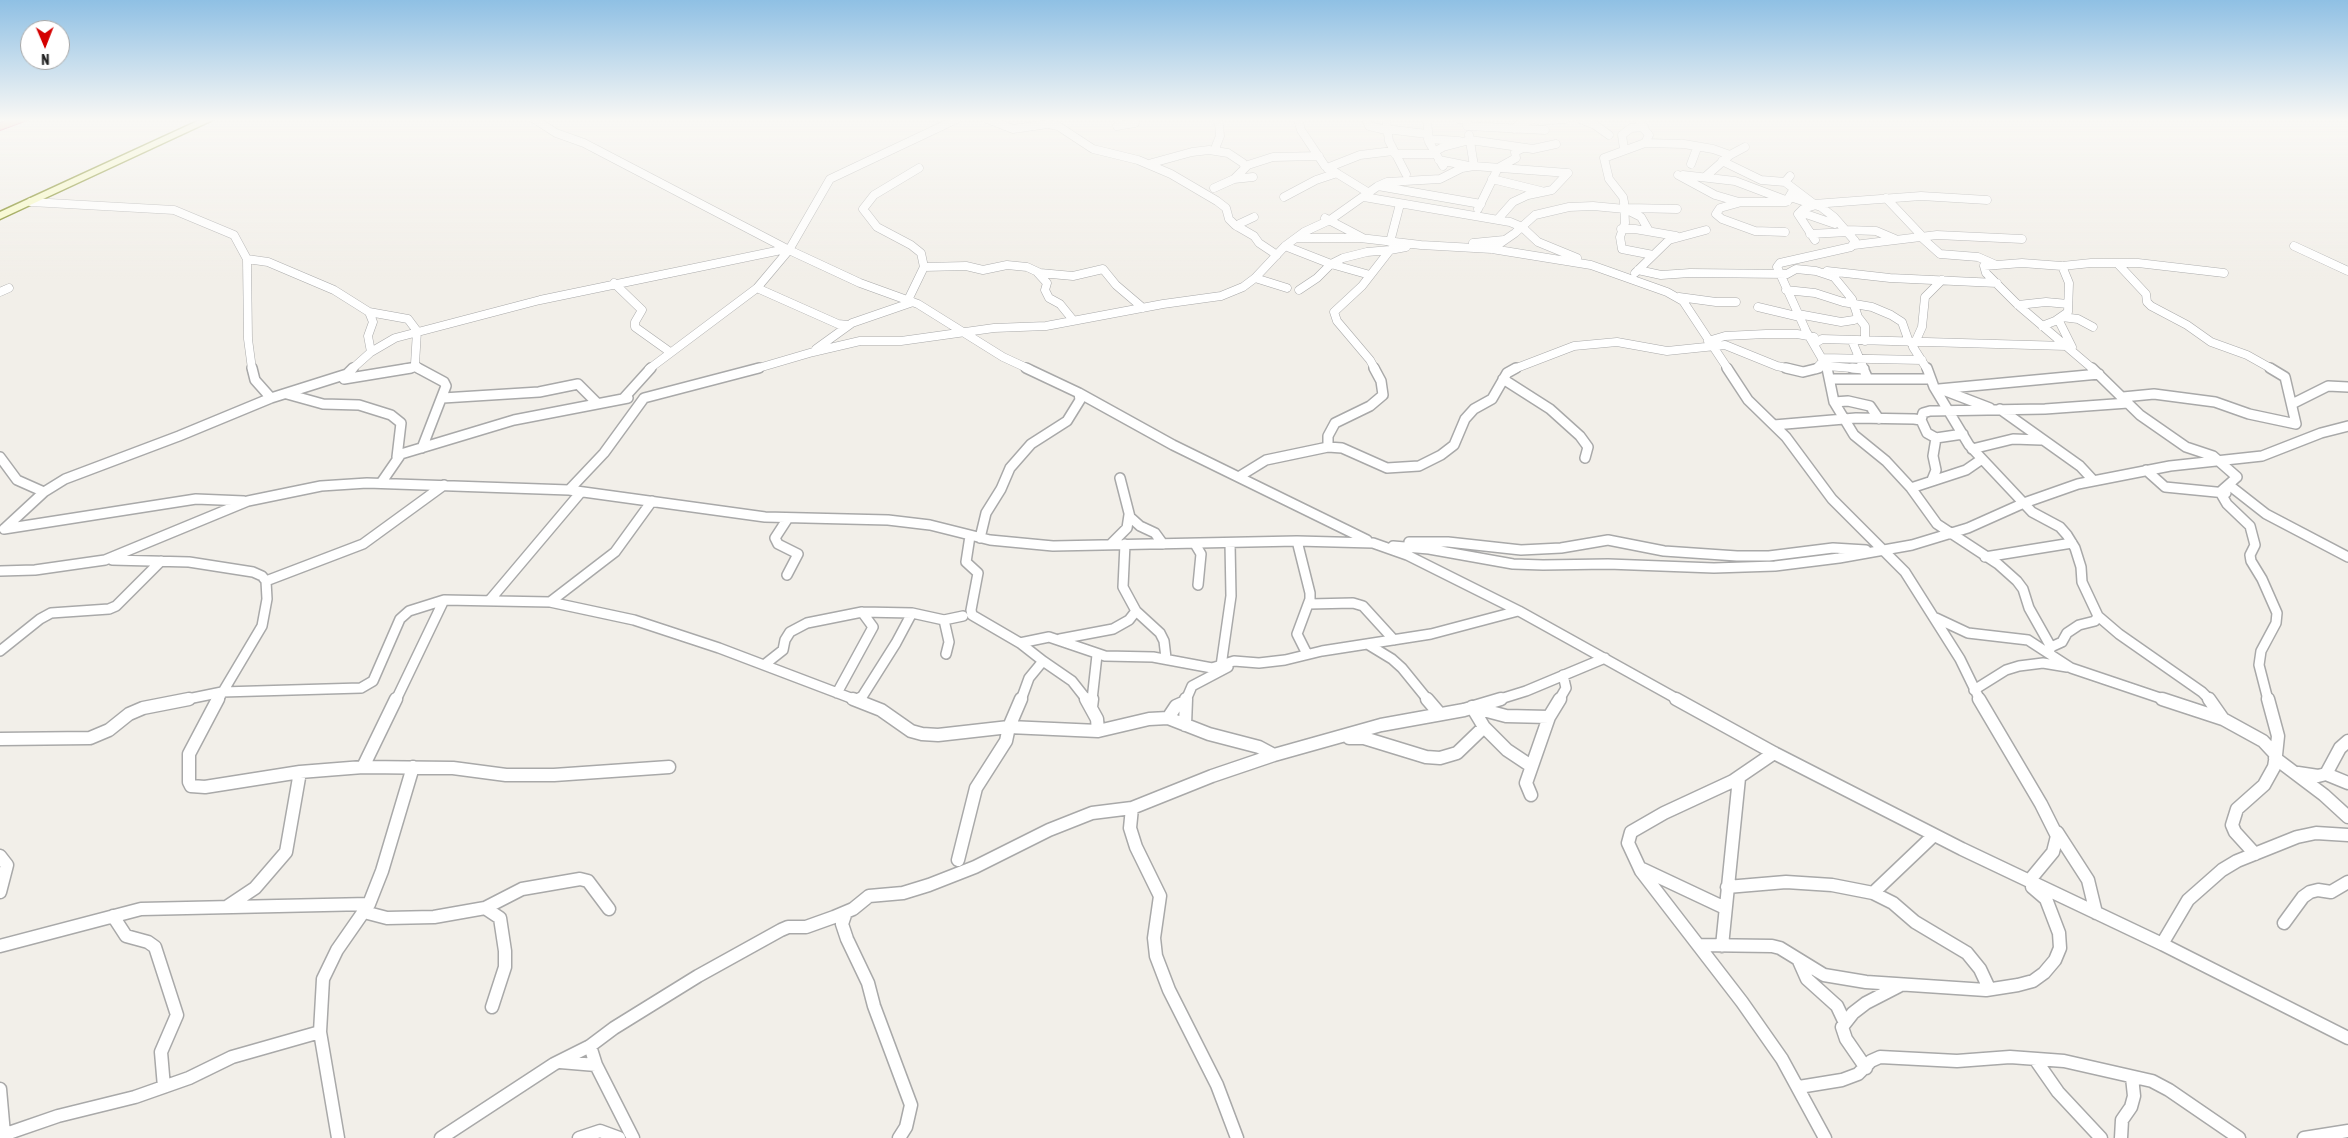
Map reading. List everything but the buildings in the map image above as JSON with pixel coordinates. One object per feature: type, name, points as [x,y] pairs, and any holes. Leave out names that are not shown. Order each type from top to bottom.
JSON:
[{"type":"main road","points":[[0,216],[97,172]]},
{"type":"street","points":[[638,172],[788,250],[860,283],[910,301],[933,312],[1003,357],[1079,393],[1173,445],[1519,611],[1774,753],[1934,835],[2162,944],[2348,1038]]},
{"type":"street","points":[[623,398],[648,370],[670,352],[758,288],[788,250],[830,179],[845,172]]},
{"type":"street","points":[[813,352],[848,325],[910,301],[924,267],[921,253],[911,245],[877,227],[863,209],[874,195],[912,172]]},
{"type":"street","points":[[1167,172],[1226,208],[1229,218],[1277,255]]},
{"type":"street","points":[[1214,188],[1234,178],[1240,172]]},
{"type":"street","points":[[1334,172],[1352,181],[1366,195],[1410,206],[1498,219],[1522,227],[1538,242],[1591,265],[1679,297],[1716,302],[1736,302]]},
{"type":"street","points":[[397,457],[514,420],[623,398],[644,398],[753,370],[813,352],[864,341],[915,339],[994,328],[1036,327],[1221,296],[1243,287],[1255,278],[1285,246],[1378,186],[1394,181],[1440,179],[1457,172]]},
{"type":"street","points":[[1474,216],[1496,172]]},
{"type":"street","points":[[1498,219],[1513,202],[1552,190],[1568,173],[1560,172]]},
{"type":"street","points":[[1607,172],[1609,179],[1623,197],[1625,223],[1621,229],[1620,240],[1624,250],[1653,255]]},
{"type":"street","points":[[1705,177],[1710,172]]},
{"type":"street","points":[[1745,172],[1761,180],[1785,182],[1834,217],[1855,241],[1854,245]]},
{"type":"street","points":[[1284,198],[1316,180],[1337,174]]},
{"type":"street","points":[[1789,199],[1776,203],[1744,202],[1722,197],[1678,175],[1735,181],[1789,199],[1815,204],[1886,198],[1943,196],[1987,200]]},
{"type":"street","points":[[1785,182],[1790,176]]},
{"type":"street","points":[[1234,178],[1253,177]]},
{"type":"street","points":[[1492,179],[1544,192]]},
{"type":"street","points":[[1378,186],[1481,204]]},
{"type":"street","points":[[1789,199],[1793,189]]},
{"type":"street","points":[[1410,206],[1423,194]]},
{"type":"street","points":[[1722,197],[1723,207]]},
{"type":"street","points":[[1886,198],[1940,254],[1978,257],[1995,264]]},
{"type":"street","points":[[31,202],[174,210],[234,234],[247,259],[248,339],[253,375],[255,380],[271,398]]},
{"type":"street","points":[[1744,202],[1723,207],[1715,212],[1722,219],[1755,231],[1785,232]]},
{"type":"street","points":[[1328,446],[1328,436],[1335,423],[1370,406],[1383,395],[1381,381],[1370,360],[1334,316],[1334,312],[1351,298],[1370,275],[1388,244],[1400,204]]},
{"type":"street","points":[[1815,204],[1800,212],[1798,217],[1813,237],[1846,230],[1876,231],[1895,239]]},
{"type":"street","points":[[1492,249],[1535,215],[1562,207],[1581,205],[1677,209]]},
{"type":"street","points":[[1624,208],[1641,217],[1649,231]]},
{"type":"street","points":[[1800,212],[1846,230]]},
{"type":"street","points":[[1238,225],[1254,217]]},
{"type":"street","points":[[1327,219],[1364,238]]},
{"type":"street","points":[[1331,236],[1334,228],[1346,228]]},
{"type":"street","points":[[1621,229],[1649,231],[1677,237]]},
{"type":"street","points":[[1631,278],[1668,240],[1706,230]]},
{"type":"street","points":[[2022,239],[1947,234],[1921,236],[1854,245],[1842,250],[1780,262],[1777,267],[1786,290],[1824,362],[1831,379],[1834,402],[1843,419],[1854,434],[1886,461],[1911,488],[1937,524],[1998,564],[2023,589],[2050,650]]},
{"type":"street","points":[[1297,238],[1331,236],[1364,238],[1402,247],[1422,245]]},
{"type":"street","points":[[1451,246],[1504,240]]},
{"type":"street","points":[[1299,290],[1317,278],[1331,264],[1388,244],[1492,249],[1591,265]]},
{"type":"street","points":[[1285,246],[1331,264],[1370,275]]},
{"type":"street","points":[[2294,246],[2348,271]]},
{"type":"street","points":[[2,529],[44,492],[76,473],[178,436],[271,398],[351,372],[372,352],[395,338],[614,283],[788,250]]},
{"type":"street","points":[[247,259],[266,262],[334,290],[369,312],[407,318],[417,331],[417,367]]},
{"type":"street","points":[[2220,492],[2236,477],[2214,456],[2192,450],[2178,443],[2140,415],[2099,374],[2018,305],[1986,273],[1984,266],[2022,263],[2062,266],[2138,262],[2224,273]]},
{"type":"street","points":[[1963,434],[1936,438],[1927,433],[1921,420],[1923,413],[1926,411],[1949,410],[2071,407],[2154,394],[2215,402],[2231,406],[2249,414],[2296,424],[2288,381],[2281,373],[2247,355],[2211,342],[2187,325],[2151,306],[2147,302],[2146,294],[2118,264]]},
{"type":"street","points":[[924,267],[966,266],[982,270],[1008,265],[1027,267],[1037,272],[1073,276],[1102,269],[1124,294],[1143,308]]},
{"type":"street","points":[[2042,326],[2068,312],[2069,283],[2062,266]]},
{"type":"street","points":[[1638,270],[1661,275],[1690,273],[1790,274],[1796,269],[1890,278],[1997,283]]},
{"type":"street","points":[[1816,271],[1834,277],[1855,304],[1858,317],[1865,326],[1865,341]]},
{"type":"street","points":[[1037,272],[1047,283],[1045,290],[1048,298],[1060,304],[1073,320]]},
{"type":"street","points":[[1255,278],[1287,288]]},
{"type":"street","points":[[1912,342],[1924,318],[1923,306],[1925,297],[1942,280]]},
{"type":"street","points":[[614,283],[642,310],[634,327],[670,352]]},
{"type":"street","points":[[0,292],[9,288]]},
{"type":"street","points":[[758,288],[838,324],[848,325]]},
{"type":"street","points":[[1786,290],[1814,293],[1872,307],[1898,318],[1906,328],[1913,346],[1972,449],[2032,512],[2060,527],[2072,542],[2079,558],[2082,582],[2098,616],[2114,630],[2202,692],[2215,705],[2223,719]]},
{"type":"street","points":[[1679,297],[1745,402],[1774,425],[1793,446],[1821,487],[1905,572],[1960,659],[1974,690],[2088,880],[2096,913]]},
{"type":"street","points":[[2018,305],[2046,302],[2068,306],[2078,319],[2093,327]]},
{"type":"street","points":[[1758,307],[1841,322],[1854,320],[1858,317]]},
{"type":"street","points":[[369,312],[373,322],[368,336],[372,352]]},
{"type":"street","points":[[2060,318],[2078,319]]},
{"type":"street","points":[[2060,318],[2071,349]]},
{"type":"street","points":[[1240,476],[1266,460],[1328,446],[1351,451],[1387,468],[1418,466],[1450,450],[1465,419],[1474,409],[1492,399],[1503,379],[1514,368],[1574,346],[1617,342],[1667,351],[1709,343],[1725,336],[1784,334],[1812,340],[1980,344],[2012,342],[2071,349]]},
{"type":"street","points":[[1852,341],[1868,379]]},
{"type":"street","points":[[1709,343],[1733,347],[1792,371],[1812,372],[1818,369],[1824,362],[1859,358],[1922,360]]},
{"type":"street","points":[[1824,362],[1864,369]]},
{"type":"street","points":[[324,382],[417,367],[444,382],[446,386],[444,398],[422,448]]},
{"type":"street","points":[[1831,379],[1868,379],[1935,385],[2099,374]]},
{"type":"street","points":[[1503,379],[1550,409],[1580,436],[1588,447],[1585,458]]},
{"type":"street","points":[[444,398],[539,392],[578,384],[598,403]]},
{"type":"street","points":[[1935,385],[1960,397],[1997,409],[2080,466],[2093,480]]},
{"type":"street","points":[[2292,404],[2328,386],[2348,387]]},
{"type":"street","points":[[1079,393],[1080,400],[1067,421],[1031,444],[1010,468],[1001,489],[986,512],[966,562],[978,572],[971,610],[972,615],[1020,643],[1078,687],[1091,707],[1098,731]]},
{"type":"street","points":[[286,394],[324,404],[358,405],[391,415],[401,423],[397,457],[381,483]]},
{"type":"street","points":[[1960,397],[1973,410]]},
{"type":"street","points":[[569,490],[604,452],[644,398]]},
{"type":"street","points":[[1834,402],[1848,401],[1870,406],[1879,419]]},
{"type":"street","points":[[1774,425],[1843,419],[1921,420]]},
{"type":"street","points":[[105,560],[248,501],[321,486],[381,483],[569,490],[746,515],[788,518],[888,520],[930,525],[975,537],[1062,547],[1297,541],[1379,544],[1429,549],[1513,564],[1618,564],[1714,568],[1775,566],[1884,551],[1968,528],[2024,503],[2093,480],[2146,470],[2262,456],[2321,433],[2348,426]]},
{"type":"street","points":[[1932,480],[1936,470],[1933,456],[1936,438]]},
{"type":"street","points":[[1972,449],[2013,440],[2042,440]]},
{"type":"street","points":[[0,457],[17,480],[44,492]]},
{"type":"street","points":[[1911,488],[1970,468],[1982,459]]},
{"type":"street","points":[[2146,470],[2165,487],[2242,496]]},
{"type":"street","points":[[1120,478],[1125,492],[1126,508],[1129,515],[1140,526],[1155,533],[1163,544]]},
{"type":"street","points":[[2229,485],[2282,523],[2348,557]]},
{"type":"street","points":[[266,581],[363,544],[444,486]]},
{"type":"street","points":[[489,601],[581,492]]},
{"type":"street","points":[[2220,492],[2227,504],[2250,526],[2255,545],[2250,555],[2251,561],[2262,579],[2277,613],[2276,623],[2261,651],[2259,665],[2278,736],[2275,760],[2264,785],[2237,809],[2233,817],[2233,828],[2255,854]]},
{"type":"street","points":[[2,529],[196,499],[248,501]]},
{"type":"street","points":[[550,602],[615,552],[652,501]]},
{"type":"street","points":[[1110,545],[1126,528],[1129,515]]},
{"type":"street","points":[[787,575],[796,562],[798,554],[778,544],[775,538],[788,518]]},
{"type":"street","points":[[1379,544],[1414,541],[1448,542],[1534,550],[1608,540],[1664,551],[1737,556],[1769,556],[1839,548],[1884,551]]},
{"type":"street","points":[[1297,541],[1310,593],[1309,604],[1297,634],[1307,654]]},
{"type":"street","points":[[1985,557],[2072,542]]},
{"type":"street","points":[[1221,666],[1231,596],[1230,543]]},
{"type":"street","points":[[1125,544],[1122,587],[1136,611],[1160,633],[1164,641],[1166,658]]},
{"type":"street","points":[[1195,544],[1201,554],[1198,585]]},
{"type":"street","points":[[0,571],[35,570],[105,560],[161,561],[189,562],[253,572],[262,576],[266,581],[267,599],[262,626],[222,692],[189,754],[189,782],[191,786],[205,787],[300,772],[363,767],[453,768],[506,775],[544,775],[669,767]]},
{"type":"street","points":[[0,651],[40,619],[51,613],[113,608],[161,561]]},
{"type":"street","points":[[363,767],[444,600]]},
{"type":"street","points":[[0,739],[90,738],[109,730],[129,714],[143,708],[222,692],[352,690],[366,686],[373,681],[393,631],[400,619],[409,611],[444,600],[550,602],[634,620],[764,665],[859,701],[881,710],[912,731],[922,734],[938,735],[1009,726],[1098,731],[1149,719],[1168,718],[1226,740],[1269,750],[1274,755]]},
{"type":"street","points":[[1309,604],[1358,604],[1371,613],[1394,640]]},
{"type":"street","points":[[1059,639],[1113,629],[1129,620],[1136,611]]},
{"type":"street","points":[[1020,643],[1045,637],[1059,639],[1097,655],[1166,658],[1202,667],[1221,666],[1234,661],[1274,662],[1307,654],[1431,634],[1519,611]]},
{"type":"street","points":[[764,665],[783,650],[785,640],[794,628],[838,616],[862,612],[912,614],[944,620],[963,616]]},
{"type":"street","points":[[837,693],[873,627],[862,612]]},
{"type":"street","points":[[859,701],[912,614]]},
{"type":"street","points":[[2050,650],[2062,642],[2067,633],[2079,625],[2095,621],[2098,616]]},
{"type":"street","points":[[1935,617],[1968,633],[2028,640],[2050,650],[2071,668]]},
{"type":"street","points":[[944,620],[949,642],[946,654]]},
{"type":"street","points":[[1369,645],[1392,658],[1438,713]]},
{"type":"street","points":[[1091,707],[1097,655]]},
{"type":"street","points":[[441,1138],[554,1064],[590,1046],[614,1028],[746,948],[788,927],[806,927],[853,910],[869,896],[903,893],[929,885],[974,867],[1049,830],[1085,816],[1107,810],[1132,808],[1212,776],[1274,755],[1438,713],[1456,712],[1526,691],[1605,658]]},
{"type":"street","points":[[958,860],[976,788],[1006,741],[1009,726],[1029,678],[1042,661]]},
{"type":"street","points":[[1185,725],[1185,702],[1192,686],[1223,671],[1234,661]]},
{"type":"street","points":[[1974,690],[2006,670],[2042,663],[2071,668],[2223,719],[2254,735],[2270,747],[2275,760],[2324,794],[2348,817]]},
{"type":"street","points":[[1532,795],[1526,783],[1549,717],[1566,688],[1563,675]]},
{"type":"street","points":[[1168,718],[1176,706],[1185,702]]},
{"type":"street","points":[[1472,707],[1506,716],[1549,717]]},
{"type":"street","points":[[1472,707],[1484,727],[1507,750],[1531,766]]},
{"type":"street","points":[[1340,737],[1364,738],[1426,756],[1440,758],[1457,753],[1484,727]]},
{"type":"street","points":[[2326,774],[2340,748],[2348,741]]},
{"type":"street","points":[[1774,753],[1739,778],[1664,813],[1631,832],[1628,843],[1639,867],[1742,1002],[1799,1087],[1825,1138]]},
{"type":"street","points":[[338,1138],[320,1032],[323,979],[326,968],[336,950],[367,908],[382,871],[413,767]]},
{"type":"street","points":[[227,907],[255,888],[286,852],[300,772]]},
{"type":"street","points":[[2294,773],[2318,776],[2326,774],[2348,783]]},
{"type":"street","points":[[1722,946],[1739,778]]},
{"type":"street","points":[[1132,808],[1130,828],[1136,847],[1160,896],[1154,938],[1156,956],[1170,990],[1217,1085],[1237,1138]]},
{"type":"street","points":[[2025,879],[2053,852],[2056,836],[2054,826]]},
{"type":"street","points":[[2162,944],[2188,900],[2222,870],[2237,861],[2278,843],[2316,833],[2348,835]]},
{"type":"street","points":[[1873,893],[1934,835]]},
{"type":"street","points":[[0,856],[7,865],[0,892]]},
{"type":"street","points":[[1639,867],[1725,908]]},
{"type":"street","points":[[0,946],[113,916],[153,908],[367,908],[387,918],[415,919],[484,908],[518,890],[580,879],[588,881],[609,909]]},
{"type":"street","points":[[1698,945],[1772,946],[1780,948],[1824,975],[1900,985],[1986,990],[2033,981],[2044,973],[2055,960],[2060,948],[2059,933],[2046,899],[2025,879]]},
{"type":"street","points":[[1727,887],[1786,882],[1832,885],[1873,893],[1893,903],[1915,922],[1938,934],[1967,954],[1980,969],[1986,984],[1986,990]]},
{"type":"street","points":[[2284,923],[2302,897],[2318,890],[2331,892],[2348,882]]},
{"type":"street","points":[[484,908],[500,918],[505,950],[505,967],[492,1007]]},
{"type":"street","points":[[846,912],[842,924],[847,939],[868,983],[874,1006],[911,1105],[906,1127],[899,1138]]},
{"type":"street","points":[[113,916],[126,936],[148,942],[155,947],[177,1015],[176,1022],[161,1052],[164,1087]]},
{"type":"street","points":[[1799,961],[1807,979],[1837,1006],[1845,1024]]},
{"type":"street","points":[[1866,1068],[1843,1032],[1845,1024],[1853,1013],[1866,1003],[1900,985]]},
{"type":"street","points":[[0,1088],[2,1135],[58,1116],[164,1087],[232,1057],[320,1032]]},
{"type":"street","points":[[590,1046],[596,1065],[634,1138]]},
{"type":"street","points":[[1799,1087],[1842,1080],[1858,1074],[1871,1061],[1880,1056],[1957,1061],[2010,1057],[2035,1058],[2088,1065],[2152,1081],[2169,1090],[2240,1138]]},
{"type":"street","points":[[2035,1058],[2058,1092],[2101,1138]]},
{"type":"street","points":[[554,1064],[563,1062],[596,1065]]},
{"type":"street","points":[[2121,1138],[2122,1120],[2131,1107],[2134,1096],[2132,1077]]},
{"type":"street","points":[[579,1138],[600,1131],[619,1138]]},
{"type":"street","points":[[2304,1138],[2348,1131]]}]
